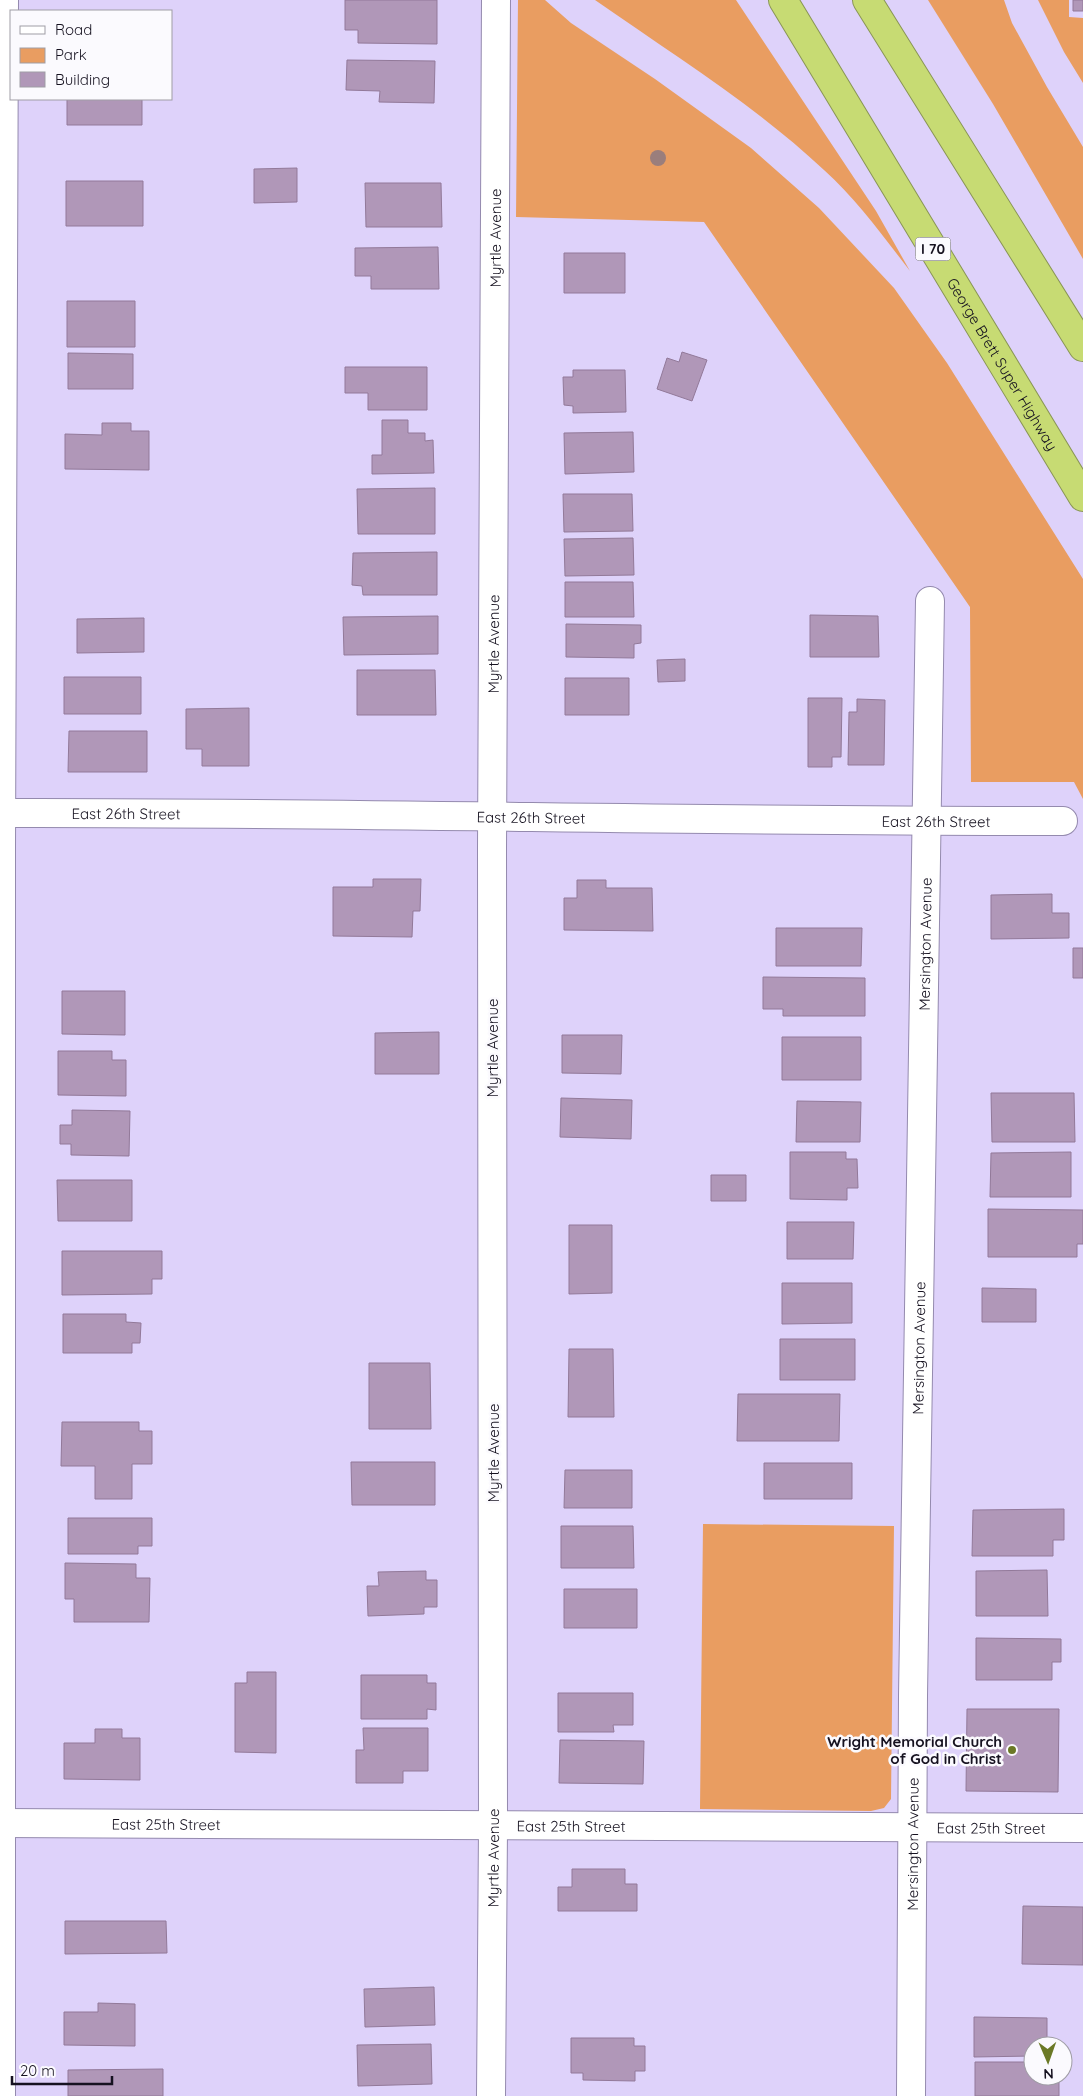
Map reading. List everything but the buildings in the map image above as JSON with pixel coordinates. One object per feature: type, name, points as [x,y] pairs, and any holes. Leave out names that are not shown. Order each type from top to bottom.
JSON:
[{"type":"highway","name":"George Brett Super Highway","points":[[783,0],[1083,497]]},
{"type":"highway","points":[[868,0],[1083,347]]},
{"type":"street","points":[[1,2096],[0,813],[4,0]]},
{"type":"street","name":"Myrtle Avenue","points":[[491,2096],[493,1827],[492,816],[496,0]]},
{"type":"street","name":"Mersington Avenue","points":[[911,2096],[912,1827],[930,601]]},
{"type":"street","name":"East 26th Street","points":[[0,813],[1063,822]]},
{"type":"street","name":"East 25th Street","points":[[1,1824],[1083,1828]]},
{"type":"green space","points":[[518,0],[545,0],[571,23],[655,79],[751,148],[819,208],[894,288],[947,363],[1083,579],[1083,799],[1074,782],[971,782],[970,607],[704,222],[516,217]]},
{"type":"green space","points":[[595,0],[736,0],[876,211],[910,271],[848,194],[798,146],[742,102]]},
{"type":"green space","points":[[928,0],[1004,0],[1012,23],[1083,147],[1083,259],[993,104]]},
{"type":"green space","points":[[1038,0],[1069,0],[1069,17],[1083,18],[1083,83],[1064,52]]},
{"type":"green space","points":[[703,1524],[894,1526],[891,1799],[884,1808],[871,1811],[700,1809]]},
{"type":"place","name":"Wright Memorial Church of God in Christ","points":[[1012,1750]]}]
